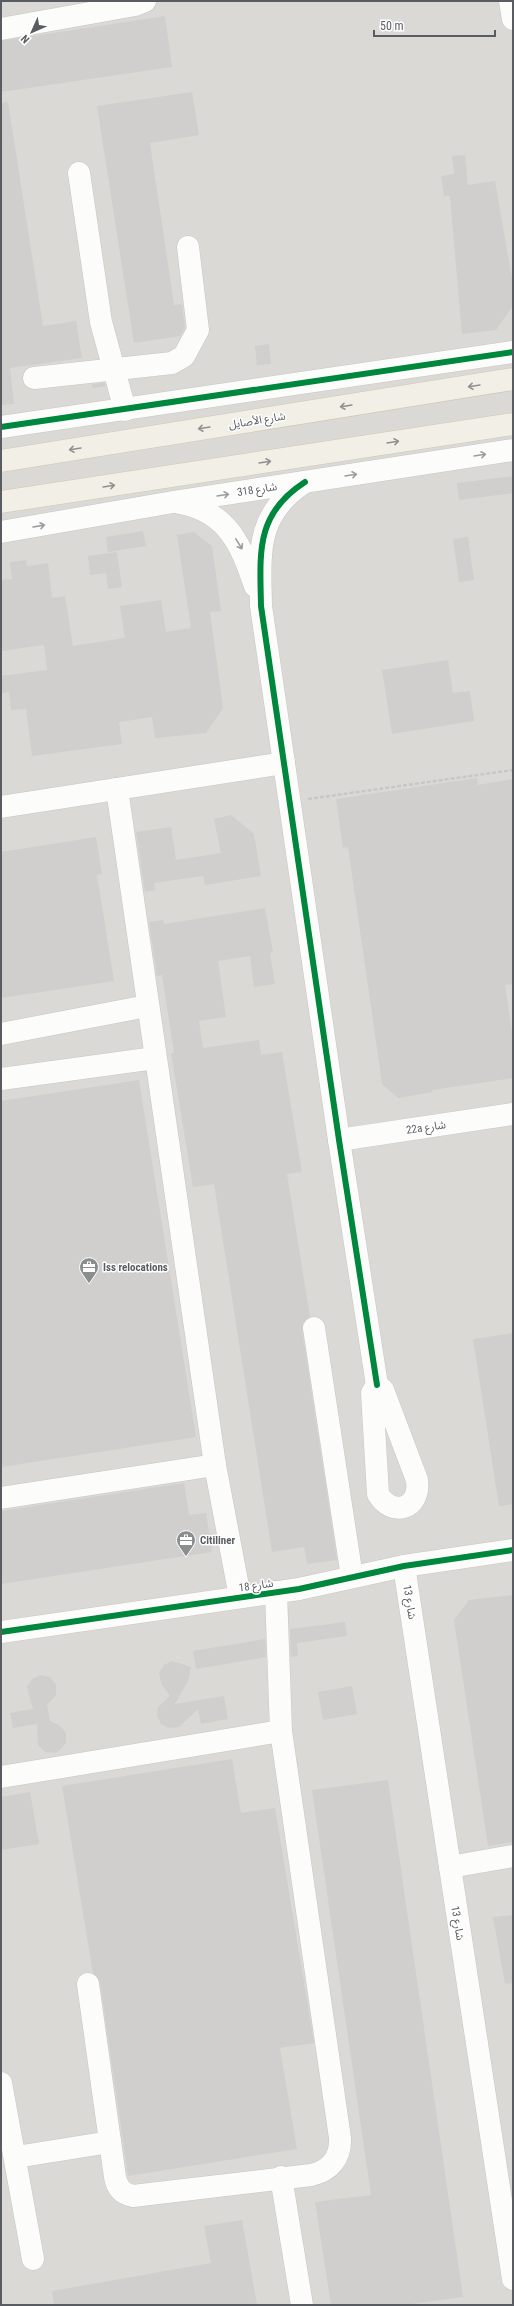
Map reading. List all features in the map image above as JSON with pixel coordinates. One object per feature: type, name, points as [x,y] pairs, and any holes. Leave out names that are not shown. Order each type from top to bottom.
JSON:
[{"type":"main road","name":"شارع الأصايل","points":[[1,461],[513,380]]},
{"type":"main road","points":[[1,502],[513,424]]},
{"type":"street","points":[[1,29],[135,5],[145,1]]},
{"type":"street","points":[[510,1],[513,20]]},
{"type":"street","points":[[79,173],[101,322],[125,410]]},
{"type":"street","points":[[34,378],[172,362],[184,356],[198,330],[188,247]]},
{"type":"street","points":[[1,427],[512,352]]},
{"type":"street","name":"شارع 318","points":[[1,532],[173,502],[513,450]]},
{"type":"street","points":[[305,482],[283,499],[268,522],[260,550],[261,606],[339,1140],[377,1385],[372,1393],[378,1494],[383,1502],[391,1507],[400,1508],[409,1505],[416,1498],[418,1490],[417,1480],[383,1390],[377,1385]]},
{"type":"street","points":[[173,502],[190,505],[207,512],[221,522],[233,535],[242,549],[261,606]]},
{"type":"street","points":[[1,806],[284,763]]},
{"type":"street","points":[[117,789],[147,1006],[215,1465],[240,1597]]},
{"type":"street","points":[[1,1034],[147,1006]]},
{"type":"street","points":[[1,1079],[155,1058]]},
{"type":"street","name":"22a شارع","points":[[339,1140],[513,1114]]},
{"type":"street","points":[[314,1328],[352,1577]]},
{"type":"street","points":[[1,1498],[215,1465]]},
{"type":"street","name":"شارع 18","points":[[1,1632],[322,1585],[404,1566],[513,1550]]},
{"type":"street","name":"شارع 13","points":[[404,1566],[510,2248],[513,2279]]},
{"type":"street","points":[[88,1984],[116,2183],[123,2192],[128,2195],[281,2177],[311,2175],[326,2169],[337,2158],[340,2144],[282,1731],[276,1592]]},
{"type":"street","points":[[1,1777],[282,1731]]},
{"type":"street","points":[[450,1867],[513,1856]]},
{"type":"street","points":[[1,2083],[16,2157],[33,2259]]},
{"type":"street","points":[[16,2157],[110,2142]]},
{"type":"street","points":[[281,2177],[302,2305]]},
{"type":"path","points":[[290,802],[513,770]]},
{"type":"shaded area","points":[[1,1],[513,1],[513,2305],[1,2305]]},
{"type":"building","points":[[165,16],[172,67],[1,92],[1,41]]},
{"type":"building","points":[[192,92],[199,135],[150,143],[174,305],[182,304],[185,328],[180,336],[134,343],[97,106]]},
{"type":"building","points":[[8,102],[43,326],[76,321],[82,358],[10,368],[14,404],[1,405],[1,103]]},
{"type":"building","points":[[465,155],[468,185],[495,181],[513,284],[513,306],[496,330],[462,334],[450,196],[444,196],[441,176],[454,174],[452,156]]},
{"type":"building","points":[[269,344],[271,364],[257,365],[255,346]]},
{"type":"building","points":[[105,383],[106,386],[93,388],[92,384]]},
{"type":"building","points":[[513,476],[513,493],[459,500],[457,483]]},
{"type":"building","points":[[143,531],[146,546],[108,552],[106,537]]},
{"type":"building","points":[[194,532],[212,546],[221,611],[210,612],[223,708],[206,733],[155,738],[152,717],[119,722],[122,744],[32,756],[26,709],[11,710],[9,692],[1,693],[1,676],[47,670],[44,645],[1,651],[1,580],[12,579],[10,562],[26,560],[27,566],[48,563],[52,598],[65,596],[73,646],[125,638],[120,606],[161,600],[166,632],[191,628],[177,535]]},
{"type":"building","points":[[468,537],[474,580],[459,582],[453,539]]},
{"type":"building","points":[[117,552],[122,587],[108,589],[106,573],[90,575],[88,556]]},
{"type":"building","points":[[448,660],[453,693],[470,691],[474,721],[392,734],[382,670]]},
{"type":"building","points":[[477,778],[478,785],[513,779],[513,984],[505,985],[513,1038],[513,1078],[432,1090],[433,1092],[398,1098],[382,1084],[348,847],[343,848],[336,799]]},
{"type":"building","points":[[231,815],[254,834],[261,876],[205,885],[203,876],[154,883],[155,890],[145,892],[136,832],[171,827],[176,860],[221,853],[214,819]]},
{"type":"building","points":[[96,837],[102,874],[97,875],[114,981],[1,998],[1,852]]},
{"type":"building","points":[[265,908],[273,952],[270,953],[275,984],[254,987],[250,956],[218,961],[226,1017],[199,1021],[203,1048],[259,1040],[261,1055],[282,1052],[302,1172],[287,1174],[310,1317],[303,1323],[302,1330],[337,1560],[307,1564],[304,1547],[272,1552],[214,1184],[193,1187],[171,1053],[174,1053],[162,975],[157,976],[149,922],[163,920],[164,924]]},
{"type":"building","points":[[139,1080],[196,1437],[1,1467],[1,1101]]},
{"type":"building","points":[[513,1333],[513,1504],[499,1506],[473,1339]]},
{"type":"building","points":[[184,1483],[189,1515],[206,1513],[212,1552],[1,1584],[1,1511]]},
{"type":"building","points":[[513,1595],[513,1842],[488,1846],[454,1620],[469,1600]]},
{"type":"building","points":[[345,1622],[347,1636],[297,1643],[298,1656],[291,1657],[290,1629]]},
{"type":"building","points":[[265,1639],[266,1657],[196,1669],[193,1651]]},
{"type":"building","points":[[172,1661],[191,1667],[188,1681],[175,1704],[224,1696],[228,1719],[201,1724],[198,1709],[179,1727],[169,1728],[161,1724],[157,1716],[158,1707],[170,1696],[161,1683],[159,1673],[164,1665]]},
{"type":"building","points":[[40,1675],[50,1677],[56,1685],[56,1695],[47,1705],[50,1721],[59,1725],[66,1733],[66,1743],[59,1751],[54,1753],[45,1752],[38,1745],[37,1724],[13,1728],[10,1713],[33,1709],[27,1687],[32,1679]]},
{"type":"building","points":[[352,1686],[357,1714],[323,1720],[318,1692]]},
{"type":"building","points":[[232,1759],[241,1813],[275,1808],[309,2012],[314,2043],[280,2048],[297,2149],[128,2176],[100,1982],[93,1973],[62,1786]]},
{"type":"building","points":[[388,1780],[463,2297],[404,2305],[331,2305],[315,2202],[371,2195],[312,1790]]},
{"type":"building","points":[[30,1792],[39,1844],[1,1850],[1,1797]]},
{"type":"building","points":[[513,1915],[513,1983],[505,1984],[493,1917]]},
{"type":"building","points":[[242,2220],[257,2305],[54,2305],[52,2291],[211,2263],[204,2226]]},
{"type":"cycle path","points":[[1,427],[513,352]]},
{"type":"cycle path","points":[[305,482],[289,494],[277,507],[269,521],[261,552],[261,606],[339,1140],[377,1385]]},
{"type":"cycle path","points":[[1,1632],[299,1589],[404,1566],[513,1550]]},
{"type":"place","name":"Iss relocations","points":[[89,1284]]},
{"type":"place","name":"Citiliner","points":[[186,1557]]}]
